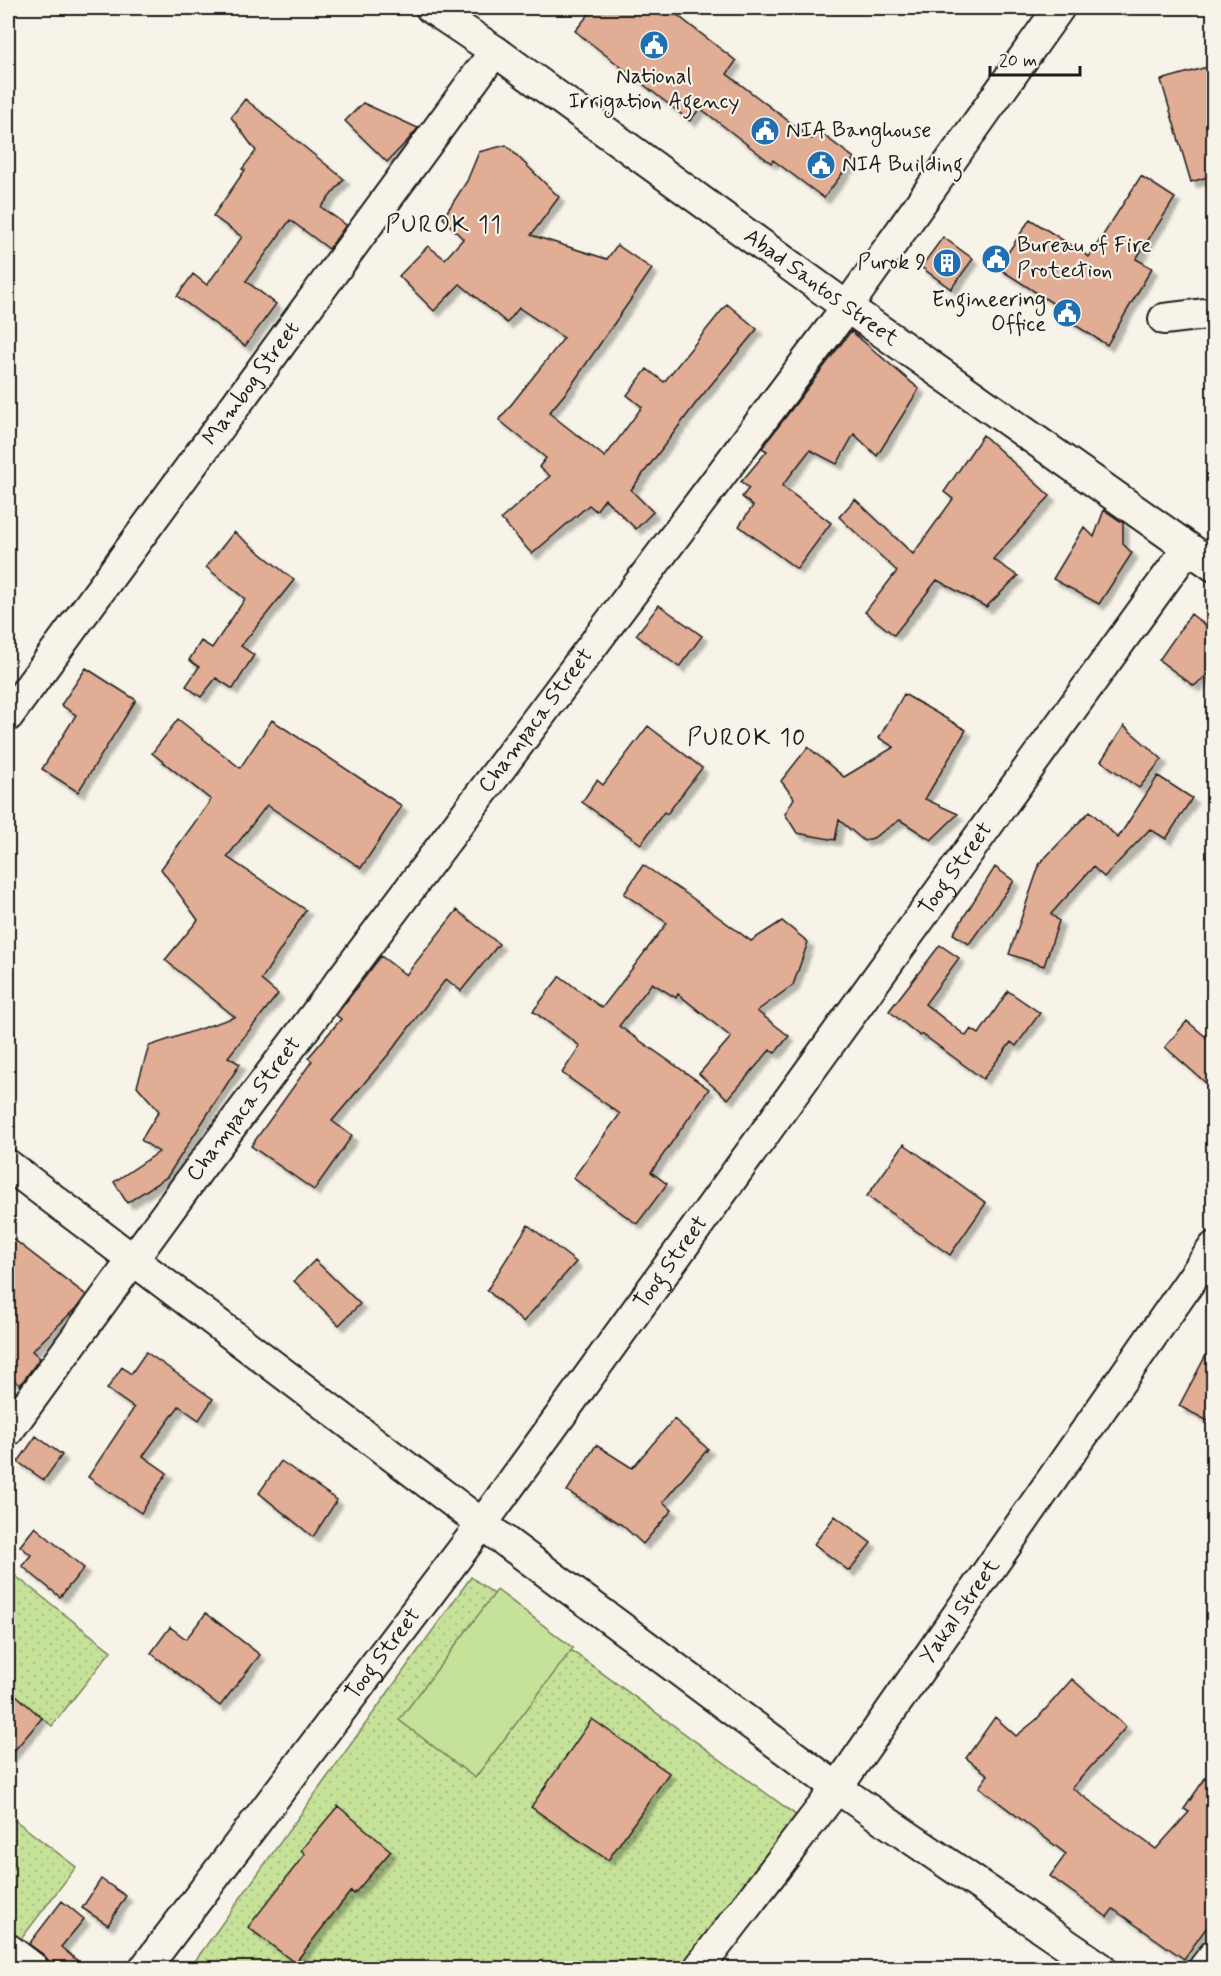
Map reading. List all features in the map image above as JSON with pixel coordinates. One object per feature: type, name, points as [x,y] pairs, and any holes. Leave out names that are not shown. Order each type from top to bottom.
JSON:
[{"type":"street","name":"Abad Santos Street","points":[[432,8],[495,51],[847,307],[1214,566]]},
{"type":"street","name":"Champaca Street","points":[[8,1431],[133,1258],[847,307],[1059,8]]},
{"type":"street","name":"Mambog Street","points":[[8,716],[495,51]]},
{"type":"street","points":[[1164,319],[1214,313]]},
{"type":"street","name":"Toog Street","points":[[145,1968],[482,1524],[1188,548]]},
{"type":"street","points":[[8,1165],[482,1524],[837,1788],[1101,1968]]},
{"type":"street","name":"Yakal Street","points":[[699,1968],[837,1788],[1214,1247]]},
{"type":"street","points":[[8,1949],[33,1968]]},
{"type":"street","points":[[1204,1968],[1214,1954]]},
{"type":"green space","points":[[8,1570],[111,1651],[52,1726],[8,1691]]},
{"type":"green space","points":[[471,1577],[804,1821],[691,1968],[190,1968]]},
{"type":"green space","points":[[497,1590],[573,1648],[475,1778],[399,1720]]},
{"type":"green space","points":[[8,1815],[76,1867],[15,1947],[8,1941]]},
{"type":"building","points":[[594,8],[668,8],[736,61],[727,74],[812,139],[818,131],[854,158],[824,198],[773,160],[771,163],[700,108],[690,121],[575,31]]},
{"type":"building","points":[[1214,65],[1214,175],[1191,182],[1161,80]]},
{"type":"building","points":[[245,99],[344,179],[321,207],[346,225],[329,249],[290,220],[246,281],[276,304],[245,346],[177,296],[193,274],[207,285],[242,237],[213,216],[256,151],[231,117]]},
{"type":"building","points":[[363,103],[418,128],[387,162],[345,121]]},
{"type":"building","points":[[506,145],[559,197],[531,235],[607,259],[617,245],[652,269],[568,390],[549,413],[605,457],[642,407],[627,395],[647,369],[664,382],[727,304],[757,329],[696,403],[631,490],[653,512],[636,529],[605,499],[596,511],[589,505],[532,554],[501,519],[550,476],[539,467],[546,458],[499,420],[564,338],[519,308],[507,323],[460,284],[434,311],[399,276],[428,246],[445,259],[463,239],[443,218],[467,181],[479,152]]},
{"type":"building","points":[[1141,176],[1175,198],[1136,259],[1152,268],[1107,345],[1062,317],[1065,311],[998,268],[1030,219],[1089,257]]},
{"type":"building","name":"Purok 9","points":[[943,237],[973,259],[951,289],[921,267]]},
{"type":"building","points":[[851,331],[919,389],[877,456],[854,434],[837,464],[810,450],[782,486],[831,523],[797,569],[739,526],[753,506],[742,497],[749,488],[741,482],[767,451],[762,448]]},
{"type":"building","points":[[983,435],[1050,496],[993,559],[1018,576],[986,607],[937,580],[894,635],[865,612],[897,571],[839,517],[855,499],[913,554],[953,499],[944,492]]},
{"type":"building","points":[[1104,510],[1123,523],[1123,544],[1132,553],[1099,604],[1053,579],[1084,527],[1094,537]]},
{"type":"building","points":[[234,532],[294,580],[241,646],[254,655],[233,689],[216,678],[201,697],[186,686],[199,667],[189,660],[201,641],[212,648],[245,599],[206,567]]},
{"type":"building","points":[[659,605],[702,636],[679,667],[636,635]]},
{"type":"building","points":[[1191,614],[1214,632],[1214,669],[1194,686],[1159,660]]},
{"type":"building","points":[[86,668],[136,700],[78,792],[42,769],[76,715],[61,705]]},
{"type":"building","points":[[904,694],[966,730],[925,799],[958,814],[931,840],[900,820],[873,838],[864,841],[839,820],[835,840],[797,833],[785,814],[794,798],[781,781],[808,747],[844,777],[894,747],[879,738]]},
{"type":"building","points":[[178,719],[240,768],[272,720],[402,806],[361,868],[267,805],[227,857],[306,910],[261,980],[278,994],[228,1057],[240,1064],[167,1177],[127,1203],[114,1182],[159,1152],[141,1140],[159,1111],[137,1086],[149,1046],[235,1017],[165,960],[198,920],[161,869],[211,800],[152,753]]},
{"type":"building","points":[[648,726],[702,768],[667,814],[664,812],[641,844],[582,802],[597,780],[603,785]]},
{"type":"building","points":[[1124,726],[1162,759],[1139,788],[1101,761]]},
{"type":"building","points":[[1158,776],[1192,798],[1166,839],[1150,829],[1104,877],[1093,867],[1051,914],[1059,921],[1044,966],[1009,954],[1040,863],[1090,811],[1118,838]]},
{"type":"building","points":[[643,865],[751,941],[782,921],[808,942],[793,985],[757,1011],[789,1036],[775,1053],[770,1050],[728,1099],[699,1074],[731,1037],[678,994],[676,998],[652,983],[619,1026],[709,1089],[651,1172],[667,1184],[637,1224],[573,1178],[620,1114],[562,1073],[580,1046],[533,1011],[560,976],[602,1008],[667,923],[624,894]]},
{"type":"building","points":[[995,867],[1014,881],[969,944],[953,934]]},
{"type":"building","points":[[457,910],[499,944],[461,991],[446,979],[388,1055],[332,1121],[352,1136],[314,1190],[251,1146],[312,1061],[308,1058],[341,1019],[336,1015],[381,956],[406,975]]},
{"type":"building","points":[[940,945],[959,958],[925,1004],[966,1036],[971,1029],[979,1034],[1008,991],[1040,1013],[1016,1046],[1011,1042],[983,1079],[922,1034],[920,1036],[889,1011]]},
{"type":"building","points":[[1187,1021],[1214,1044],[1214,1090],[1165,1047]]},
{"type":"building","points":[[904,1144],[986,1203],[950,1255],[867,1196]]},
{"type":"building","points":[[528,1225],[576,1262],[523,1322],[487,1290]]},
{"type":"building","points":[[8,1235],[86,1295],[78,1306],[32,1351],[40,1358],[20,1385],[8,1376]]},
{"type":"building","points":[[315,1260],[360,1304],[339,1325],[294,1281]]},
{"type":"building","points":[[1214,1340],[1214,1424],[1179,1406]]},
{"type":"building","points":[[146,1352],[213,1399],[199,1420],[179,1406],[143,1456],[167,1473],[141,1513],[88,1477],[134,1408],[107,1389],[122,1367],[131,1374]]},
{"type":"building","points":[[674,1419],[708,1449],[663,1502],[672,1510],[643,1544],[622,1525],[567,1491],[596,1445],[632,1468]]},
{"type":"building","points":[[36,1436],[62,1455],[44,1480],[18,1462]]},
{"type":"building","points":[[281,1461],[337,1500],[313,1537],[259,1493]]},
{"type":"building","points":[[835,1516],[871,1543],[849,1571],[814,1544]]},
{"type":"building","points":[[35,1527],[84,1568],[60,1597],[22,1566],[31,1555],[20,1546]]},
{"type":"building","points":[[206,1613],[260,1655],[220,1706],[151,1653],[170,1627],[186,1639]]},
{"type":"building","points":[[1072,1679],[1126,1727],[1072,1788],[1156,1849],[1189,1812],[1184,1809],[1214,1765],[1214,1917],[1184,1959],[1113,1909],[1107,1917],[1050,1876],[1066,1854],[979,1787],[988,1775],[966,1758],[995,1717],[1016,1736],[1036,1720]]},
{"type":"building","points":[[8,1688],[42,1718],[8,1758]]},
{"type":"building","points":[[592,1719],[669,1773],[608,1860],[531,1807]]},
{"type":"building","points":[[338,1806],[391,1851],[354,1894],[351,1891],[295,1963],[248,1927],[305,1854],[301,1850]]},
{"type":"building","points":[[101,1879],[126,1896],[108,1925],[82,1908]]},
{"type":"building","points":[[62,1901],[84,1919],[61,1947],[86,1968],[50,1968],[49,1961],[44,1955],[29,1944]]},
{"type":"place","name":"National Irrigation Agency","points":[[654,45]]},
{"type":"place","name":"NIA Banghouse","points":[[765,131]]},
{"type":"place","name":"NIA Building","points":[[821,165]]},
{"type":"place","name":"Bureau of Fire Protection","points":[[996,259]]},
{"type":"place","name":"Purok 9","points":[[947,263]]},
{"type":"place","name":"Engineering Office","points":[[1067,313]]},
{"type":"district","name":"PUROK 11","points":[[444,225]]},
{"type":"district","name":"PUROK 10","points":[[747,738]]}]
